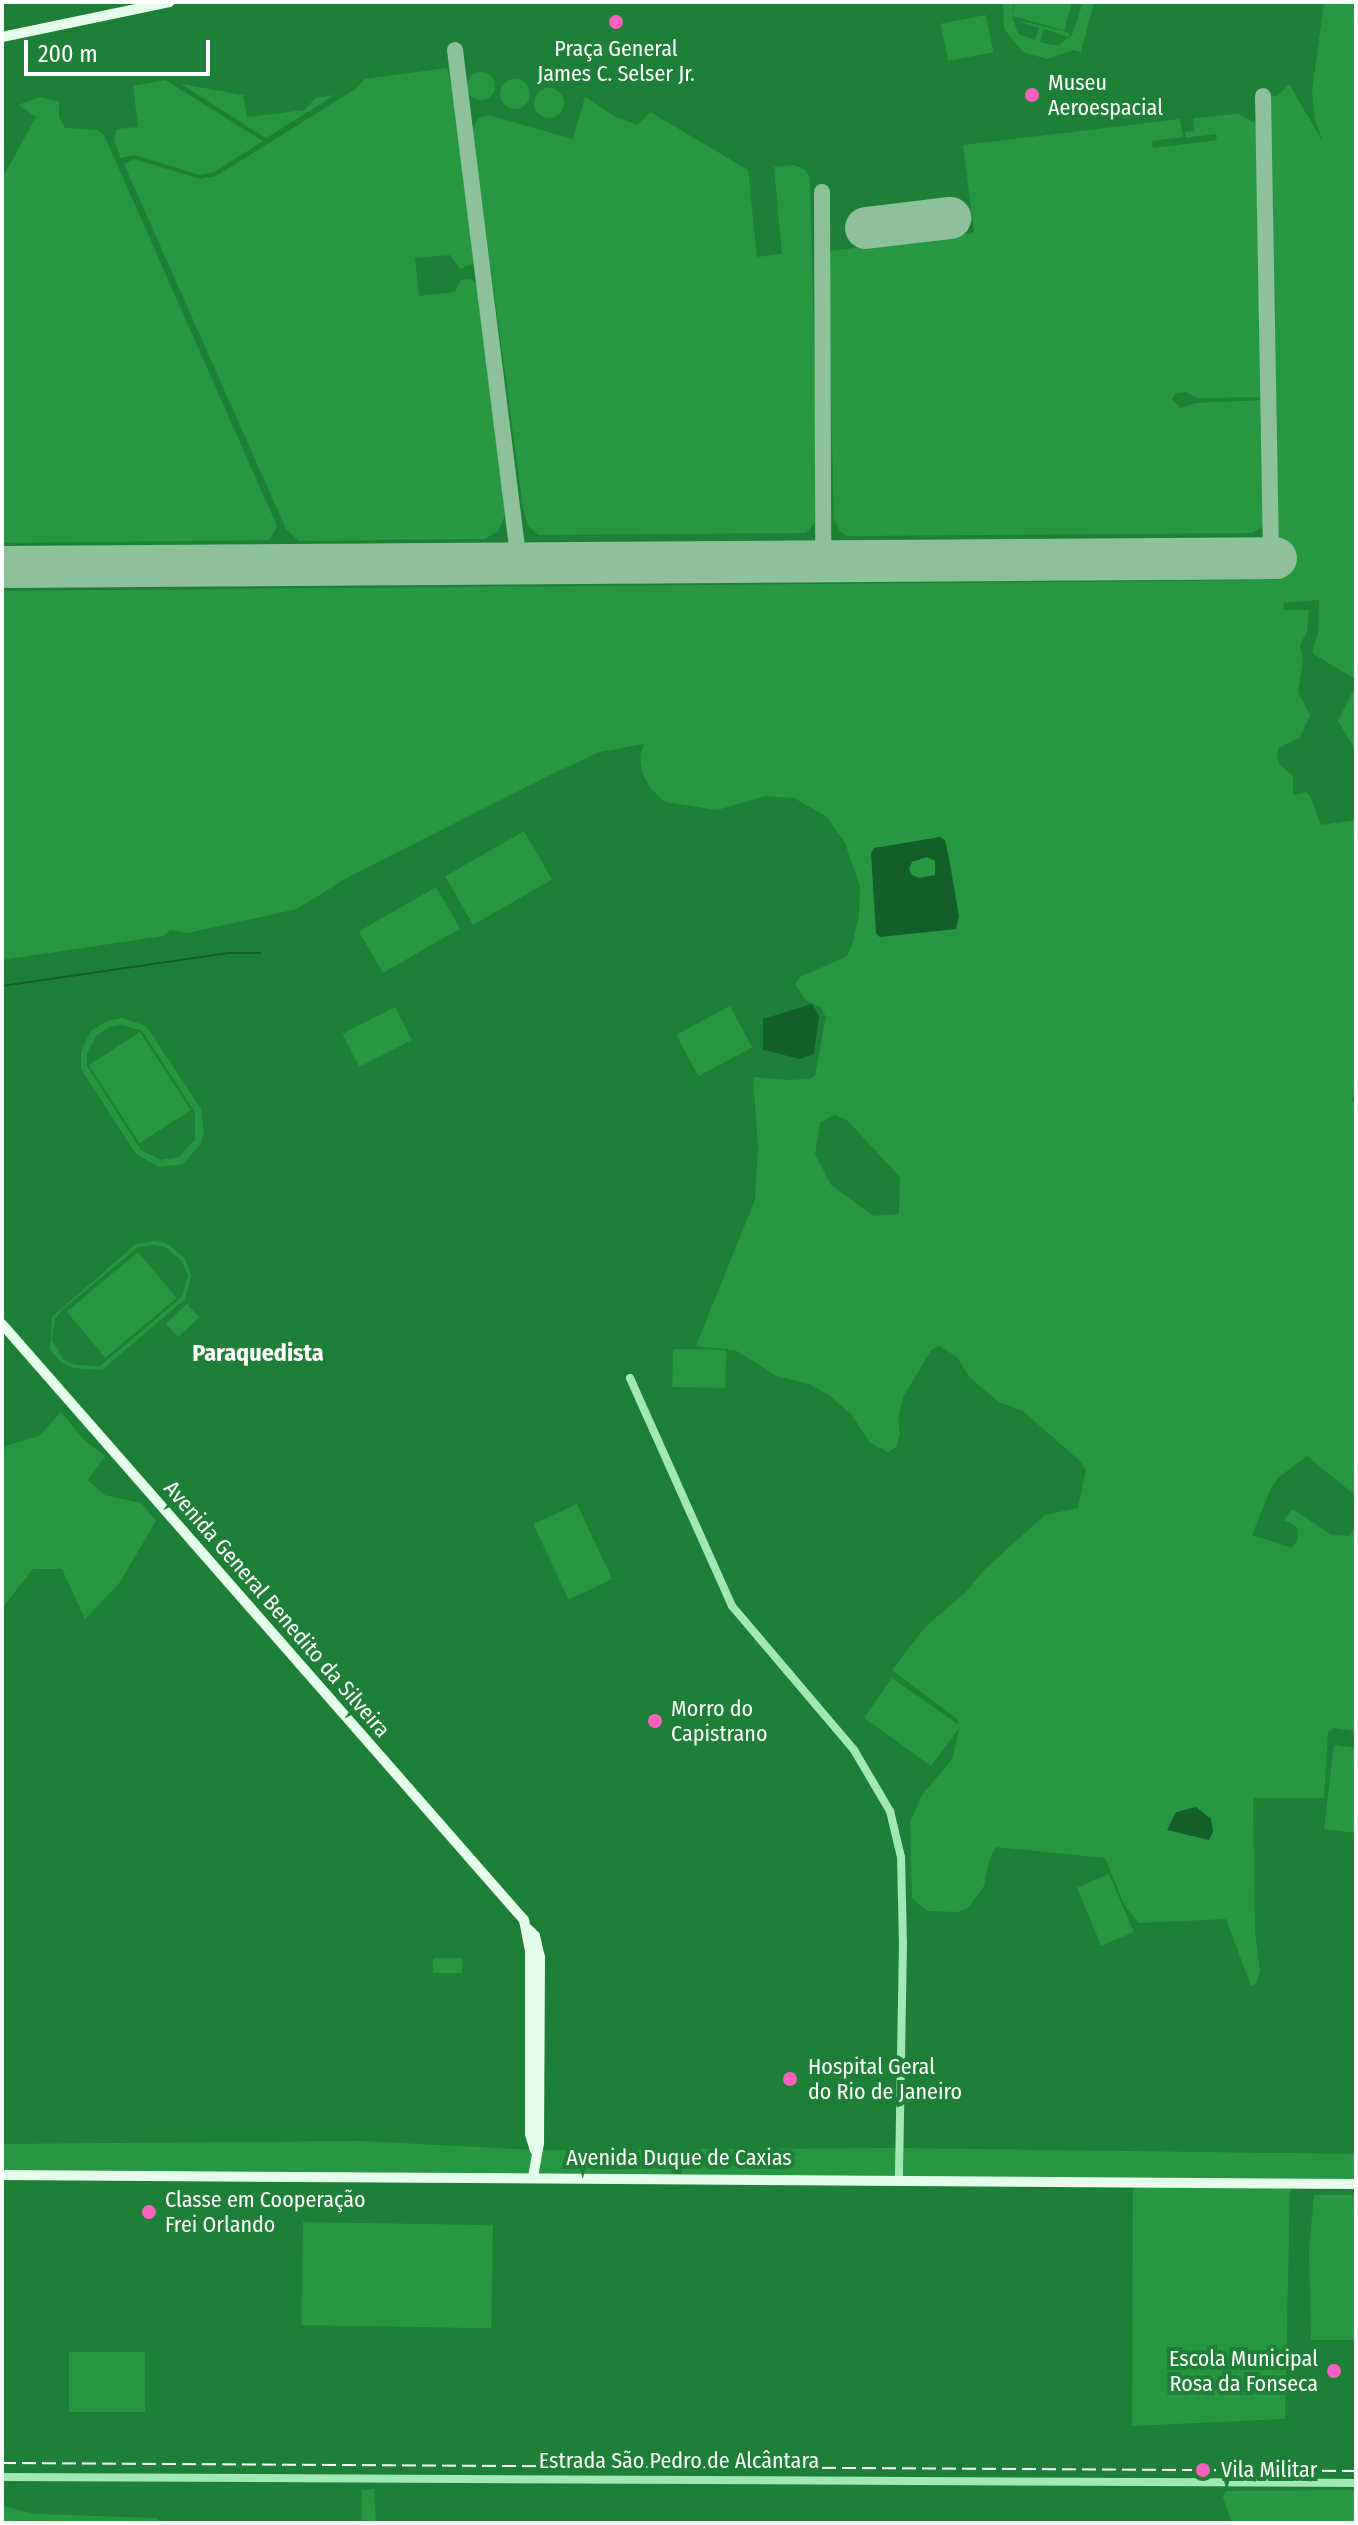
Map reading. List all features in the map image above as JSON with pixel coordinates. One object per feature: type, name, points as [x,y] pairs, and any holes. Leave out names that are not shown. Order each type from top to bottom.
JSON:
[{"type":"main road","points":[[2,37],[169,2]]},
{"type":"main road","name":"Avenida General Benedito da Silveira","points":[[2,1324],[525,1924],[531,1960],[533,2177]]},
{"type":"main road","name":"Avenida Duque de Caxias","points":[[2,2175],[899,2178],[1356,2184]]},
{"type":"street","points":[[630,1378],[732,1606],[854,1750],[890,1811],[901,1857],[903,1943],[899,2178]]},
{"type":"street","name":"Estrada São Pedro de Alcântara","points":[[2,2477],[1356,2483]]},
{"type":"shaded area","points":[[1003,2],[1014,2],[1012,15],[1016,2],[1072,2],[1064,31],[1069,33],[1068,37],[1044,29],[1040,42],[1059,45],[1072,35],[1083,2],[1094,2],[1081,52],[1073,50],[1047,59],[1023,52],[1004,29]],"holes":[[[1012,16],[1063,30],[1016,20],[1039,28],[1035,40],[1018,34]]]},
{"type":"shaded area","points":[[1324,2],[1356,2],[1356,680],[1312,653],[1318,632],[1319,600],[1283,603],[1284,610],[1309,610],[1307,631],[1300,645],[1303,660],[1298,692],[1310,715],[1300,737],[1279,748],[1277,755],[1280,765],[1293,776],[1293,795],[1306,792],[1310,796],[1321,825],[1356,820],[1356,1094],[1351,1099],[1356,1105],[1356,1496],[1307,1456],[1279,1477],[1270,1490],[1252,1535],[1292,1548],[1298,1539],[1297,1527],[1284,1520],[1292,1509],[1332,1535],[1350,1536],[1356,1525],[1356,1731],[1334,1728],[1328,1732],[1324,1798],[1253,1798],[1255,1933],[1260,1971],[1256,1983],[1251,1986],[1226,1919],[1138,1923],[1124,1904],[1105,1858],[996,1847],[989,1861],[984,1886],[968,1908],[957,1912],[927,1911],[912,1898],[910,1823],[922,1795],[953,1758],[959,1728],[931,1766],[864,1718],[892,1678],[959,1725],[957,1719],[892,1670],[926,1626],[965,1593],[984,1570],[1045,1515],[1078,1508],[1086,1470],[1081,1462],[1023,1411],[999,1402],[970,1378],[957,1357],[940,1346],[932,1349],[903,1397],[898,1420],[900,1434],[896,1447],[888,1452],[870,1443],[852,1415],[829,1395],[809,1384],[777,1376],[735,1350],[696,1346],[755,1200],[758,1146],[753,1077],[788,1080],[810,1079],[815,1075],[826,1017],[821,1008],[806,1000],[795,984],[800,977],[847,956],[852,946],[859,916],[860,886],[845,843],[826,816],[794,798],[766,796],[717,810],[665,802],[650,788],[642,772],[640,756],[644,744],[600,752],[558,771],[350,876],[297,909],[187,933],[171,930],[163,936],[2,960],[2,591],[1278,580],[1267,97],[1277,96],[1289,84],[1324,144],[1315,121],[1312,92]],"holes":[[[835,1115],[848,1121],[900,1177],[899,1214],[874,1216],[831,1185],[815,1154],[820,1122]]]},
{"type":"shaded area","points":[[986,15],[993,52],[948,61],[941,24]]},
{"type":"shaded area","points":[[447,68],[456,105],[475,263],[460,269],[450,255],[415,258],[419,296],[455,292],[461,280],[470,279],[477,284],[505,515],[498,531],[485,539],[299,541],[286,529],[124,164],[134,159],[200,179],[216,176],[357,88],[364,79]]},
{"type":"shaded area","points":[[481,72],[491,76],[495,86],[491,96],[481,100],[471,96],[467,86],[471,76]]},
{"type":"shaded area","points":[[515,79],[526,83],[530,94],[526,105],[515,109],[504,105],[500,94],[504,83]]},
{"type":"shaded area","points":[[165,80],[263,141],[214,172],[200,175],[134,155],[120,158],[114,139],[117,129],[138,127],[133,86]]},
{"type":"shaded area","points":[[181,84],[243,95],[247,117],[304,110],[316,98],[335,95],[266,138]]},
{"type":"shaded area","points":[[549,88],[555,89],[563,97],[563,109],[555,117],[549,118],[543,117],[535,109],[534,103],[535,97],[543,89]]},
{"type":"shaded area","points":[[40,97],[59,102],[59,117],[65,128],[97,130],[104,135],[277,526],[270,540],[2,543],[2,179],[36,117],[18,105]]},
{"type":"shaded area","points":[[585,97],[614,116],[637,125],[650,112],[748,170],[757,257],[782,254],[774,167],[794,165],[805,170],[810,178],[818,519],[806,533],[539,535],[528,526],[523,508],[472,128],[479,118],[488,115],[573,139]]},
{"type":"shaded area","points":[[1239,114],[1255,123],[1257,131],[1265,397],[1198,398],[1185,392],[1176,393],[1172,399],[1180,408],[1197,403],[1264,400],[1266,517],[1262,527],[1252,533],[847,536],[840,531],[834,519],[827,256],[831,251],[974,233],[963,145],[1180,119],[1183,137],[1152,141],[1153,148],[1217,140],[1216,134],[1185,138],[1185,132],[1194,131],[1193,118]]},
{"type":"shaded area","points":[[1356,685],[1356,751],[1338,721]]},
{"type":"shaded area","points":[[524,831],[552,879],[473,925],[445,876]]},
{"type":"shaded area","points":[[940,837],[945,840],[959,916],[956,929],[880,937],[876,934],[871,853],[874,848]],"holes":[[[927,857],[935,861],[935,875],[919,878],[912,875],[909,869],[912,862]]]},
{"type":"shaded area","points":[[436,887],[460,929],[383,973],[359,932]]},
{"type":"shaded area","points":[[812,1004],[819,1016],[814,1054],[800,1059],[763,1050],[763,1019]]},
{"type":"shaded area","points":[[730,1006],[752,1047],[698,1076],[676,1035]]},
{"type":"shaded area","points":[[395,1007],[412,1040],[359,1067],[342,1034]]},
{"type":"shaded area","points":[[122,1018],[146,1026],[201,1109],[204,1132],[201,1143],[183,1164],[160,1167],[136,1154],[81,1069],[81,1051],[91,1031],[107,1021]],"holes":[[[122,1025],[142,1031],[195,1112],[195,1140],[179,1157],[161,1160],[141,1150],[87,1066],[87,1053],[96,1036],[109,1027]]]},
{"type":"shaded area","points":[[140,1032],[191,1110],[139,1143],[89,1065]]},
{"type":"shaded area","points":[[166,1243],[185,1258],[191,1276],[185,1299],[102,1370],[73,1368],[61,1362],[50,1350],[52,1317],[136,1244]],"holes":[[[138,1247],[165,1247],[182,1261],[188,1276],[182,1297],[100,1366],[75,1365],[63,1359],[52,1340],[55,1319],[62,1310]]]},
{"type":"shaded area","points":[[138,1252],[177,1298],[105,1358],[67,1312]]},
{"type":"shaded area","points":[[187,1304],[199,1317],[178,1337],[166,1324]]},
{"type":"shaded area","points":[[673,1349],[726,1350],[725,1388],[672,1387]]},
{"type":"shaded area","points":[[61,1412],[84,1440],[105,1456],[88,1480],[104,1495],[141,1503],[156,1521],[118,1585],[85,1619],[62,1569],[33,1569],[2,1608],[2,1447],[39,1436]]},
{"type":"shaded area","points":[[577,1504],[612,1579],[569,1600],[533,1524]]},
{"type":"shaded area","points":[[1334,1745],[1356,1748],[1356,1833],[1324,1829]]},
{"type":"shaded area","points":[[1196,1807],[1211,1819],[1213,1832],[1209,1840],[1167,1830],[1176,1812]]},
{"type":"shaded area","points":[[1109,1874],[1134,1932],[1101,1946],[1077,1888]]},
{"type":"shaded area","points":[[433,1958],[462,1958],[462,1973],[433,1973]]},
{"type":"shaded area","points":[[360,2141],[535,2150],[900,2148],[1356,2154],[1356,2182],[1290,2186],[1285,2419],[1132,2426],[1133,2182],[2,2174],[2,2144]]},
{"type":"shaded area","points":[[1314,2195],[1356,2195],[1356,2340],[1311,2340],[1309,2251]]},
{"type":"shaded area","points":[[303,2222],[493,2225],[491,2328],[301,2325]]},
{"type":"shaded area","points":[[69,2352],[145,2352],[145,2412],[69,2412]]},
{"type":"shaded area","points":[[374,2489],[376,2523],[362,2523],[362,2490]]},
{"type":"shaded area","points":[[1356,2490],[1356,2523],[1232,2523],[1223,2497],[1226,2491]]},
{"type":"shaded area","points":[[4,2506],[35,2514],[157,2518],[158,2523],[2,2523]]},
{"type":"waterway","points":[[2,986],[227,953],[260,953]]},
{"type":"taxiway","points":[[455,50],[519,563]]},
{"type":"taxiway","points":[[1263,96],[1271,558]]},
{"type":"taxiway","points":[[822,192],[823,561]]},
{"type":"runway","points":[[866,228],[950,218]]},
{"type":"runway","points":[[2,567],[1276,558]]},
{"type":"railway","points":[[2,2463],[1356,2471]]},
{"type":"place","name":"Praça General James C. Selser Jr.","points":[[616,22]]},
{"type":"place","name":"Museu Aeroespacial","points":[[1032,95]]},
{"type":"place","name":"Morro do Capistrano","points":[[655,1721]]},
{"type":"place","name":"Hospital Geral do Rio de Janeiro","points":[[790,2079]]},
{"type":"place","name":"Classe em Cooperação Frei Orlando","points":[[149,2212]]},
{"type":"place","name":"Escola Municipal Rosa da Fonseca","points":[[1334,2371]]},
{"type":"place","name":"Vila Militar","points":[[1203,2470]]},
{"type":"district","name":"Paraquedista","points":[[258,1354]]}]
